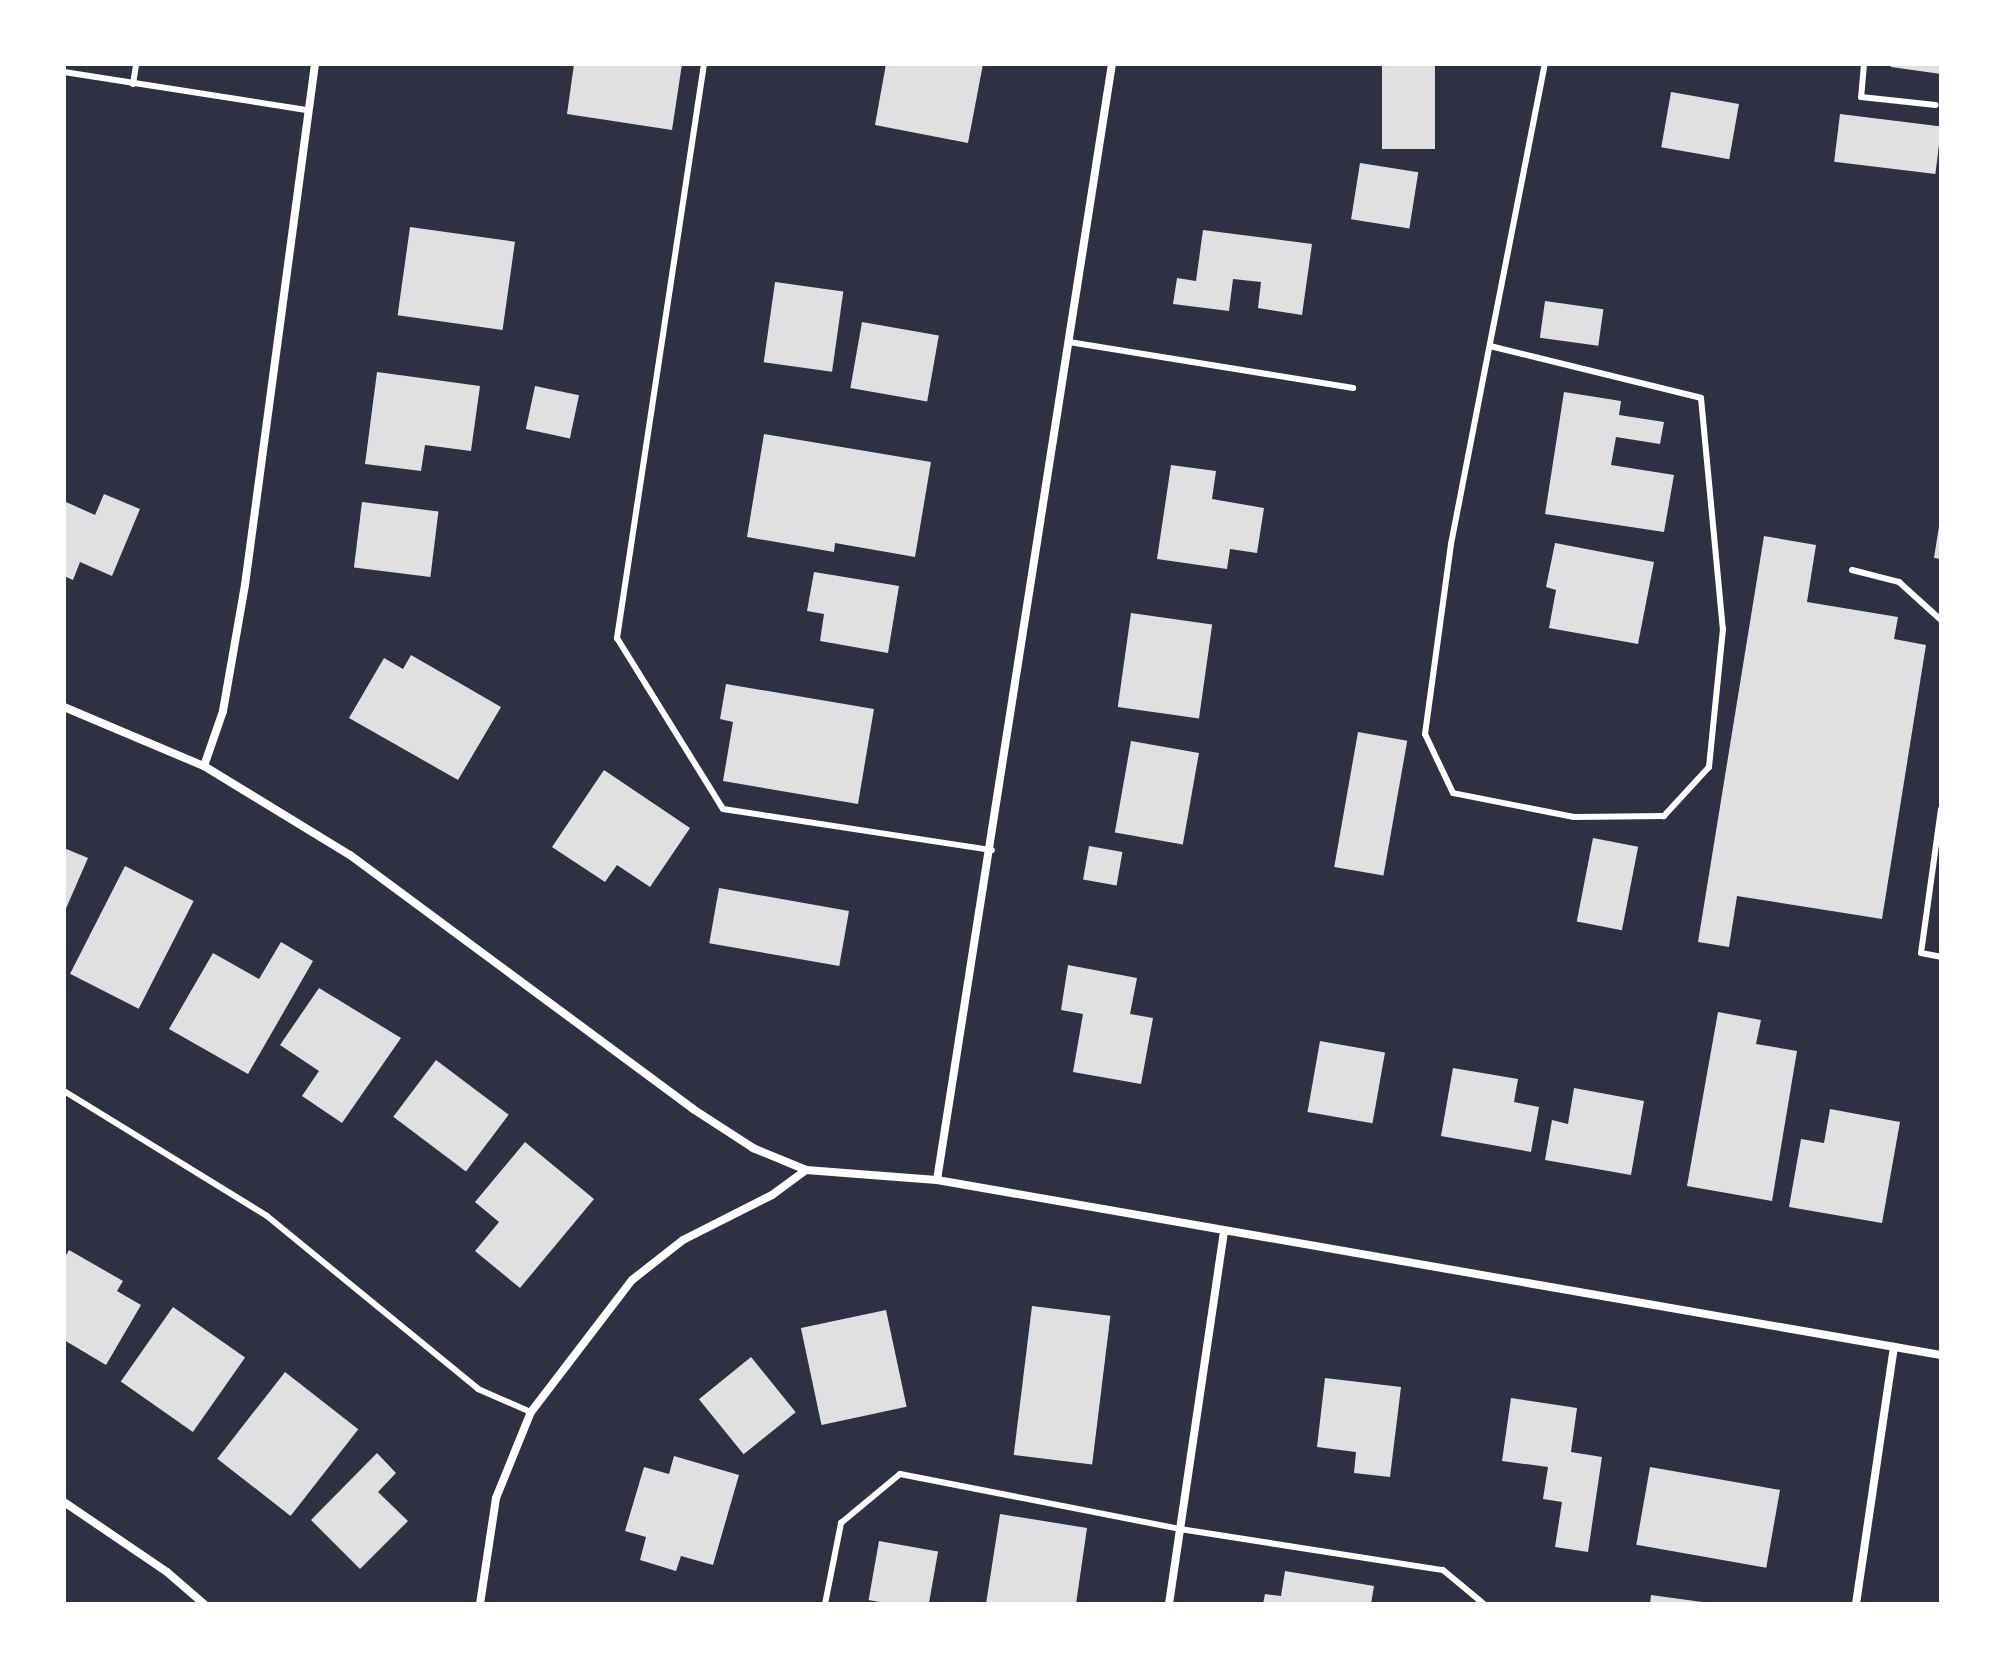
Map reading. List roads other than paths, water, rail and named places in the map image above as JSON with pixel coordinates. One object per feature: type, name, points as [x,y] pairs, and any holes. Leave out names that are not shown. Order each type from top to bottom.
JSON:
[{"type":"street","points":[[204,766],[223,711],[245,585],[315,64]]},
{"type":"street","points":[[937,1180],[992,850],[1112,64]]},
{"type":"street","points":[[64,707],[204,766],[350,855],[693,1109],[753,1148],[806,1170],[937,1180],[1941,1355]]},
{"type":"street","points":[[480,1604],[496,1498],[531,1412],[632,1280],[683,1240],[772,1195],[806,1170]]},
{"type":"street","points":[[1169,1604],[1224,1231]]},
{"type":"street","points":[[1856,1604],[1894,1347]]},
{"type":"street","points":[[64,1502],[167,1572],[204,1604]]},
{"type":"lane","points":[[133,84],[136,64]]},
{"type":"lane","points":[[704,64],[617,638],[723,809],[992,850]]},
{"type":"lane","points":[[1490,346],[1701,398],[1723,629],[1709,767],[1664,816],[1574,817],[1453,793],[1425,734],[1451,544],[1545,64]]},
{"type":"lane","points":[[1864,64],[1861,97],[1936,105]]},
{"type":"lane","points":[[64,72],[308,110]]},
{"type":"lane","points":[[1069,342],[1353,388]]},
{"type":"lane","points":[[1852,570],[1899,582],[1941,620]]},
{"type":"lane","points":[[1941,809],[1921,953],[1941,957]]},
{"type":"lane","points":[[64,1091],[267,1216],[478,1389],[531,1412]]},
{"type":"lane","points":[[825,1604],[841,1523],[900,1474],[1180,1529],[1443,1570],[1484,1604]]}]
